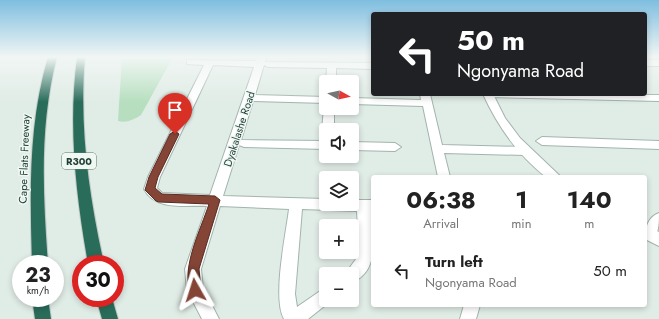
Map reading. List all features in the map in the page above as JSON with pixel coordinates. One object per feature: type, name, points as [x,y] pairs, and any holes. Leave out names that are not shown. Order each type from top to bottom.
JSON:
[{"type":"highway","name":"Cape Flats Freeway","points":[[40,255],[36,186],[38,138],[44,90],[49,72]]},
{"type":"highway","name":"R300","points":[[79,72],[77,112],[79,168],[94,255]]},
{"type":"highway","points":[[41,307],[43,319]]},
{"type":"highway","points":[[107,307],[110,319]]},
{"type":"street","points":[[206,72],[154,177],[150,190],[159,198],[168,199],[369,206],[366,248],[363,262],[359,267]]},
{"type":"street","name":"Dyakalashe Road","points":[[211,319],[195,290],[192,278],[193,269],[249,98],[259,72]]},
{"type":"street","points":[[489,96],[501,122],[524,151],[553,175]]},
{"type":"street","points":[[597,96],[651,97],[659,108]]},
{"type":"street","points":[[249,98],[319,100]]},
{"type":"street","points":[[359,101],[426,98],[444,175]]},
{"type":"street","points":[[542,141],[659,144]]},
{"type":"street","points":[[244,143],[319,145]]},
{"type":"street","points":[[359,146],[395,147]]},
{"type":"street","points":[[437,149],[524,151]]},
{"type":"street","points":[[296,203],[287,294],[289,311],[294,319],[319,300]]},
{"type":"street","points":[[651,235],[659,219]]},
{"type":"street","points":[[468,319],[471,307]]},
{"type":"green space","points":[[121,72],[165,72],[141,115],[133,120],[124,122],[118,121]]},
{"type":"route","points":[[175,134],[154,177],[150,190],[159,198],[215,200],[193,269],[192,278],[195,290]]}]
